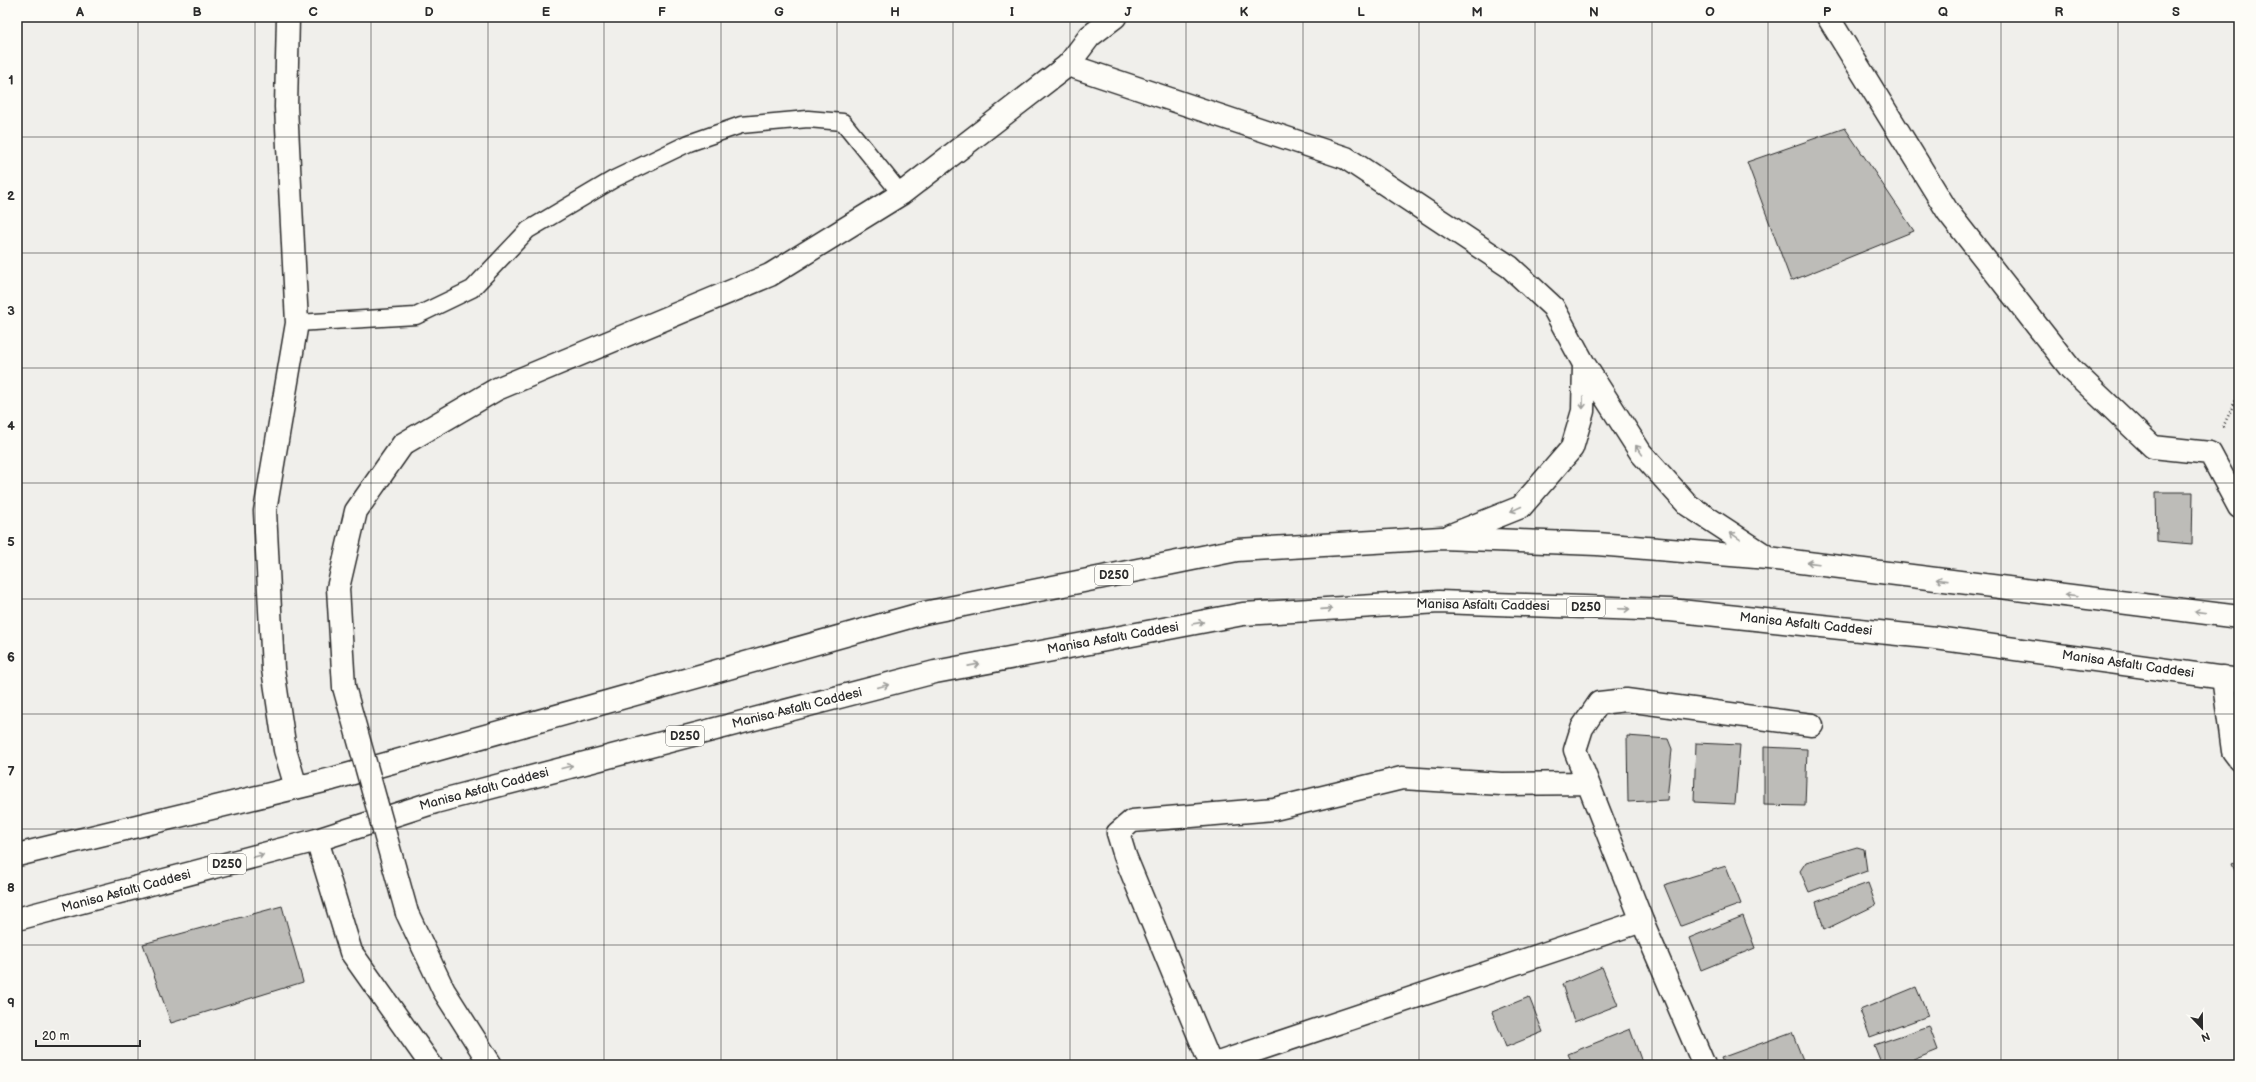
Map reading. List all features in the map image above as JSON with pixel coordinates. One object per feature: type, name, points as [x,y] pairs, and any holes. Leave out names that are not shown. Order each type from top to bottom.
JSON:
[{"type":"main road","points":[[288,17],[286,107],[297,323],[265,511],[272,669],[285,750],[296,787]]},
{"type":"main road","points":[[491,1065],[444,991],[407,913],[344,688],[338,588],[356,511],[403,444],[497,389],[770,275],[901,194],[1068,65],[1090,36],[1115,17]]},
{"type":"main road","points":[[1828,17],[1948,212],[2070,368],[2153,447],[2210,453],[2239,507]]},
{"type":"main road","points":[[1068,65],[1346,158],[1510,267],[1553,307],[1584,364],[1641,453],[1688,505],[1768,558]]},
{"type":"main road","points":[[1442,538],[1521,507],[1572,448],[1583,411],[1584,364]]},
{"type":"main road","name":"D250","points":[[17,855],[296,787],[924,613],[1237,550],[1442,538],[1597,544],[1768,558],[2239,617]]},
{"type":"main road","name":"Manisa Asfaltı Caddesi","points":[[17,919],[317,840],[435,802],[935,672],[1243,614],[1439,602],[1670,610],[1936,638],[2231,678]]},
{"type":"main road","points":[[2231,678],[2233,751],[2239,759]]},
{"type":"main road","points":[[1704,1065],[1642,921],[1575,750],[1582,728],[1599,703],[1626,700],[1812,725]]},
{"type":"main road","points":[[1588,783],[1502,784],[1402,778],[1274,810],[1132,821],[1118,834],[1124,856],[1211,1065],[1642,921]]},
{"type":"main road","points":[[317,840],[351,952],[431,1065]]},
{"type":"lane","points":[[297,323],[416,316],[472,289],[528,230],[554,214],[614,179],[688,142],[741,125],[808,119],[843,122],[901,194]]},
{"type":"path","points":[[2210,453],[2239,393]]},
{"type":"building","points":[[1845,128],[1914,231],[1791,281],[1747,162]]},
{"type":"building","points":[[2156,492],[2193,492],[2192,544],[2157,541]]},
{"type":"building","points":[[1627,736],[1668,739],[1672,749],[1667,800],[1628,802]]},
{"type":"building","points":[[1696,743],[1740,745],[1735,804],[1694,802]]},
{"type":"building","points":[[1764,747],[1807,749],[1805,806],[1764,805]]},
{"type":"building","points":[[1857,847],[1864,849],[1867,871],[1809,892],[1800,871],[1806,862]]},
{"type":"building","points":[[2239,861],[2239,880],[2232,864]]},
{"type":"building","points":[[1726,866],[1741,904],[1681,926],[1664,885]]},
{"type":"building","points":[[1868,883],[1876,905],[1824,930],[1816,902]]},
{"type":"building","points":[[282,906],[303,982],[171,1023],[143,944]]},
{"type":"building","points":[[1743,916],[1755,948],[1701,970],[1689,938]]},
{"type":"building","points":[[1602,967],[1618,1005],[1574,1022],[1562,984]]},
{"type":"building","points":[[1916,987],[1928,1016],[1870,1037],[1860,1010]]},
{"type":"building","points":[[1529,997],[1543,1032],[1506,1047],[1492,1012]]},
{"type":"building","points":[[1929,1026],[1938,1050],[1901,1065],[1882,1065],[1874,1045]]},
{"type":"building","points":[[1630,1029],[1643,1065],[1573,1065],[1568,1054]]},
{"type":"building","points":[[1792,1032],[1805,1065],[1724,1065],[1721,1058]]}]
